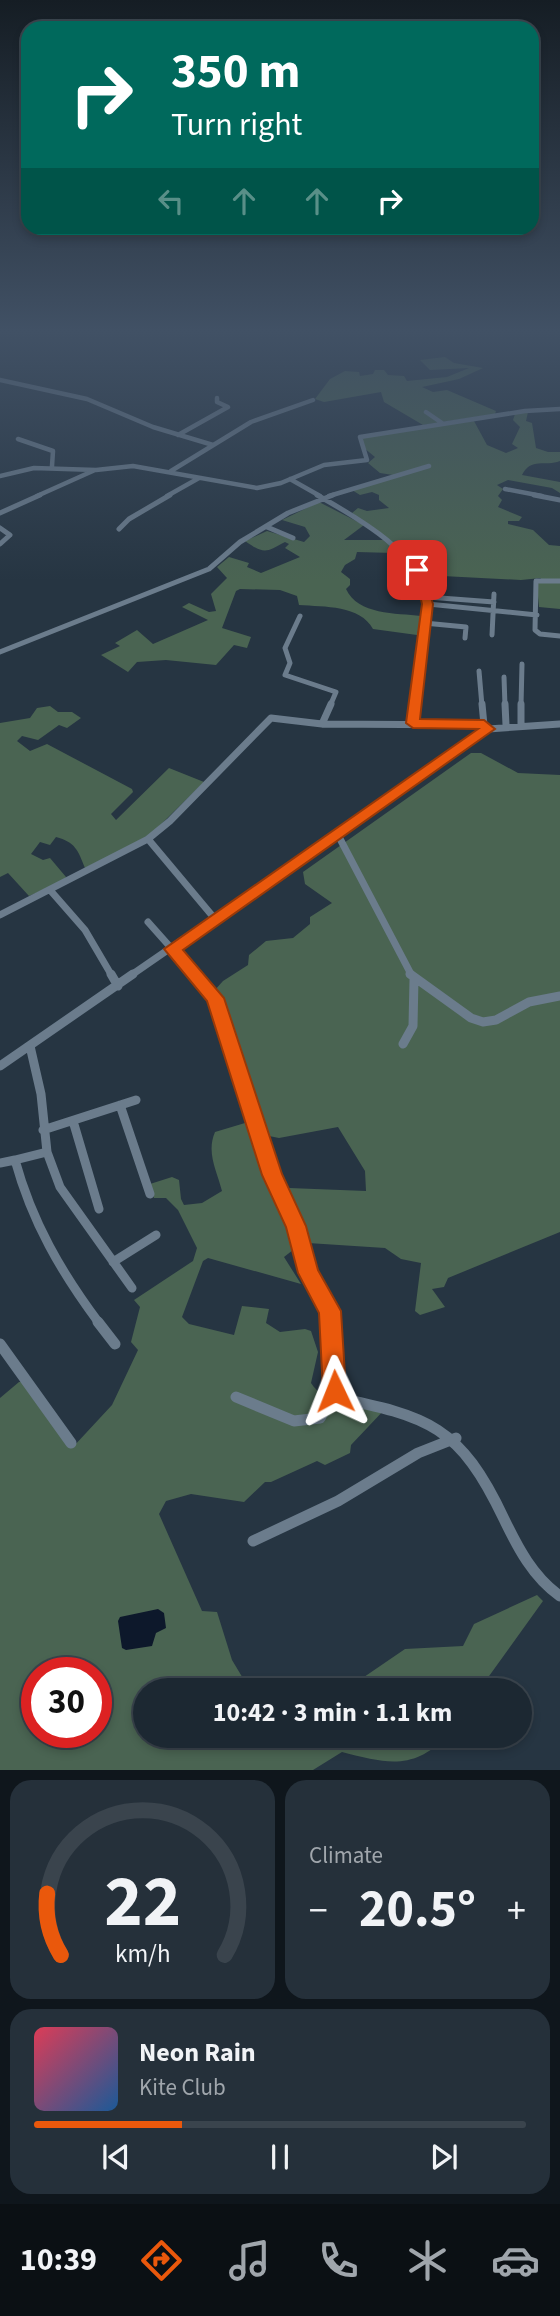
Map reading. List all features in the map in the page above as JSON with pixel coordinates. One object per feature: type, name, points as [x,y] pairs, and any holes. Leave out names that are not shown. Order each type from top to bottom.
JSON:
[{"type":"street","points":[[129,416],[178,435],[213,445]]},
{"type":"street","points":[[178,435],[213,416]]},
{"type":"street","points":[[171,471],[269,416]]},
{"type":"street","points":[[431,416],[442,423]]},
{"type":"street","points":[[0,475],[52,466],[96,470],[133,466],[257,488],[324,466],[369,459],[360,444],[360,437],[504,416]]},
{"type":"street","points":[[18,439],[53,450],[52,466]]},
{"type":"street","points":[[0,652],[209,569],[240,542],[288,513],[355,486],[429,466]]},
{"type":"street","points":[[0,513],[96,470]]},
{"type":"street","points":[[119,529],[129,519],[199,478]]},
{"type":"street","points":[[290,479],[367,524],[411,562],[428,601],[413,723]]},
{"type":"street","points":[[505,489],[560,500]]},
{"type":"street","points":[[267,527],[293,538]]},
{"type":"street","points":[[0,528],[10,535],[0,544]]},
{"type":"street","points":[[560,581],[537,581],[536,632],[560,636]]},
{"type":"street","points":[[492,635],[494,594]]},
{"type":"street","points":[[428,601],[494,602]]},
{"type":"street","points":[[428,601],[537,615]]},
{"type":"street","points":[[300,616],[285,648],[289,663],[285,676],[336,692],[323,724]]},
{"type":"street","points":[[424,623],[466,627],[465,638]]},
{"type":"street","points":[[521,725],[522,664]]},
{"type":"street","points":[[479,671],[486,727]]},
{"type":"street","points":[[504,677],[506,725]]},
{"type":"street","points":[[0,915],[148,839],[170,821],[266,720],[276,718],[323,724],[413,723],[486,727],[560,724]]},
{"type":"street","points":[[0,1066],[338,835],[486,727]]},
{"type":"street","points":[[338,835],[414,979],[471,1018],[483,1022],[496,1020],[529,1002],[560,996]]},
{"type":"street","points":[[148,839],[215,919]]},
{"type":"street","points":[[50,890],[85,930],[118,986]]},
{"type":"street","points":[[148,922],[215,998],[272,1175],[296,1226],[309,1273],[330,1311],[335,1375],[332,1397],[320,1418],[294,1421],[236,1397]]},
{"type":"street","points":[[403,1044],[413,1026],[414,979]]},
{"type":"street","points":[[30,1046],[41,1094],[47,1152],[64,1194],[132,1288]]},
{"type":"street","points":[[43,1130],[136,1100]]},
{"type":"street","points":[[120,1105],[150,1194]]},
{"type":"street","points":[[74,1121],[99,1209]]},
{"type":"street","points":[[0,1163],[47,1152]]},
{"type":"street","points":[[15,1160],[24,1198],[60,1271],[115,1343]]},
{"type":"street","points":[[113,1262],[156,1235]]},
{"type":"street","points":[[0,1344],[71,1443]]},
{"type":"street","points":[[332,1397],[414,1416],[456,1438],[484,1475],[518,1548],[552,1591],[560,1597]]},
{"type":"street","points":[[253,1541],[300,1522],[368,1484],[411,1454],[456,1438]]},
{"type":"green space","points":[[407,416],[485,416],[423,425]]},
{"type":"green space","points":[[514,416],[527,416],[526,421],[532,423],[536,448],[560,452],[560,461],[534,464],[522,475],[560,482],[560,493],[552,488],[508,480],[497,485],[503,489],[498,496],[502,500],[498,507],[522,517],[519,521],[508,521],[508,524],[533,530],[549,545],[560,546],[560,609],[539,607],[537,586],[541,578],[521,580],[423,575],[414,560],[352,513],[358,508],[367,511],[389,508],[379,500],[379,495],[372,492],[360,495],[352,490],[393,475],[380,473],[368,463],[375,457],[364,448],[361,437],[474,421],[487,445],[506,453],[518,448],[512,444],[520,427],[513,420]]},
{"type":"green space","points":[[319,502],[364,525],[344,540],[383,540],[395,550],[394,553],[357,552],[355,559],[345,565],[341,572],[350,579],[350,585],[346,589],[359,604],[389,613],[421,616],[417,635],[373,629],[360,615],[351,611],[299,605],[297,596],[280,590],[240,589],[236,591],[222,628],[251,637],[247,648],[234,645],[216,665],[166,660],[137,662],[128,672],[101,655],[120,646],[115,643],[137,630],[153,644],[208,620],[182,607],[189,603],[209,612],[216,611],[211,594],[227,578],[217,567],[229,557],[249,563],[247,567],[261,573],[300,557],[285,548],[289,544],[285,542],[265,551],[245,541],[267,531],[304,542],[310,536],[305,527],[282,520]]},
{"type":"green space","points":[[50,706],[58,712],[72,712],[81,718],[67,728],[59,725],[38,740],[22,736],[17,741],[30,751],[47,744],[132,789],[133,792],[111,814],[116,820],[169,768],[204,782],[147,838],[85,868],[78,852],[68,841],[56,837],[50,845],[40,842],[31,854],[43,860],[50,858],[66,877],[64,881],[29,896],[8,873],[0,877],[0,723],[30,718],[37,708]]},
{"type":"green space","points":[[471,753],[481,753],[518,773],[560,775],[560,1232],[448,1278],[444,1287],[432,1289],[445,1307],[420,1315],[415,1311],[421,1263],[401,1259],[385,1248],[308,1243],[303,1238],[299,1217],[283,1193],[289,1188],[366,1191],[365,1171],[338,1127],[279,1138],[264,1135],[214,991],[223,981],[248,965],[249,955],[266,941],[293,938],[310,924],[310,917],[332,903],[305,884],[303,872]]},
{"type":"green space","points":[[249,1124],[260,1162],[292,1230],[293,1250],[284,1257],[301,1284],[208,1258],[203,1261],[182,1317],[189,1324],[234,1335],[242,1306],[269,1309],[266,1323],[280,1332],[305,1329],[311,1331],[318,1352],[311,1383],[317,1390],[334,1400],[385,1409],[351,1445],[350,1453],[325,1465],[317,1461],[271,1482],[265,1482],[244,1502],[191,1494],[166,1501],[159,1514],[202,1611],[217,1612],[232,1660],[243,1678],[133,1678],[133,1748],[434,1748],[423,1755],[399,1761],[342,1752],[313,1770],[0,1770],[0,1398],[19,1382],[23,1382],[73,1447],[112,1405],[138,1350],[131,1342],[140,1307],[134,1300],[193,1261],[197,1248],[178,1210],[166,1198],[154,1198],[150,1184],[172,1177],[179,1180],[184,1205],[202,1203],[222,1191],[212,1155],[215,1132]]},
{"type":"green space","points":[[537,1595],[543,1601],[488,1678],[363,1678],[405,1649],[463,1646],[474,1624]]},
{"type":"water","points":[[158,1609],[164,1613],[166,1628],[156,1633],[152,1646],[126,1650],[122,1648],[118,1621],[120,1617]]},
{"type":"route","points":[[335,1391],[330,1311],[309,1273],[296,1226],[272,1175],[215,998],[172,949],[488,729],[484,725],[413,723],[418,699],[422,634],[428,604],[428,597],[417,570]]}]
